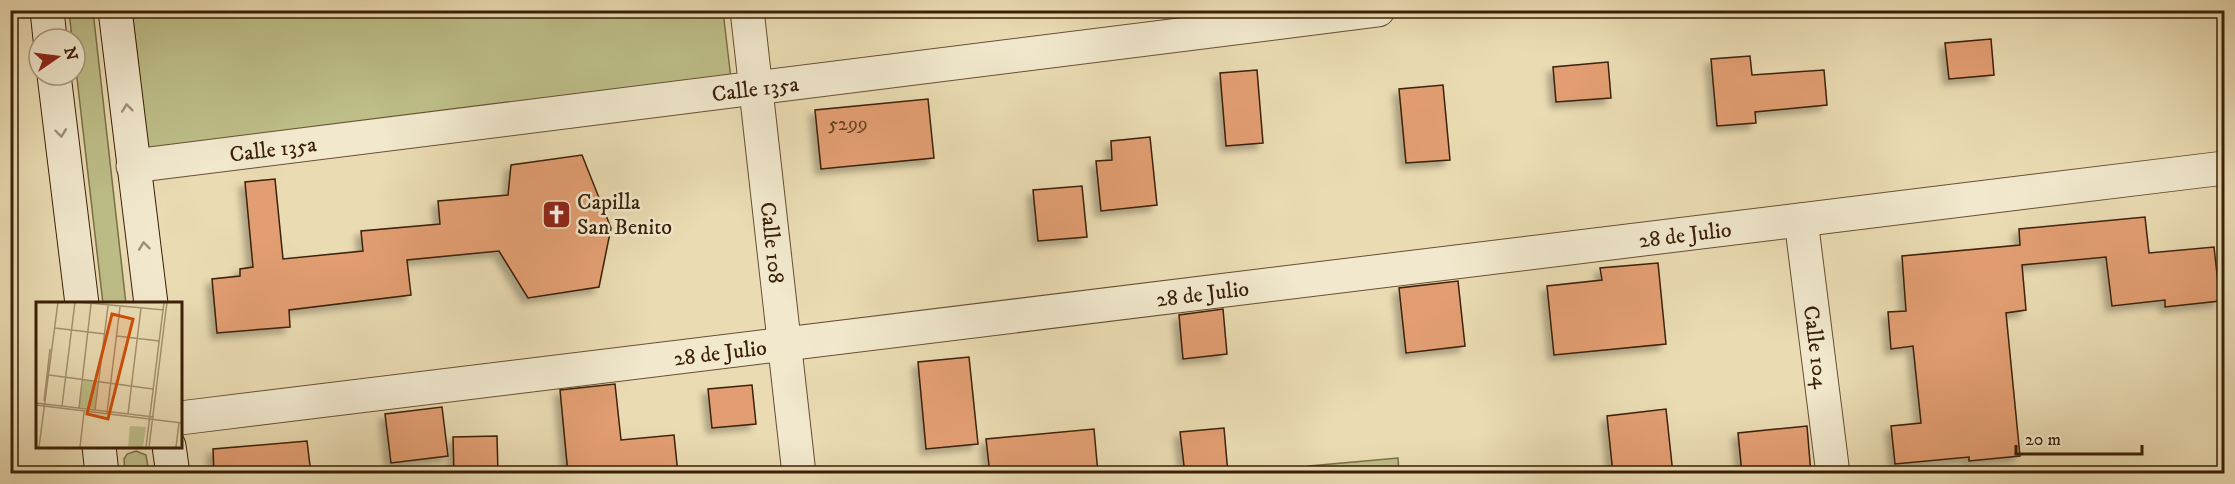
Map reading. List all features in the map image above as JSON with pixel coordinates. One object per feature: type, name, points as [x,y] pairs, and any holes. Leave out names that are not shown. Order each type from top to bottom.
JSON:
[{"type":"street","points":[[46,10],[48,27]]},
{"type":"street","points":[[115,10],[151,302]]},
{"type":"street","name":"Calle 108","points":[[747,10],[799,474]]},
{"type":"street","name":"Calle 135a","points":[[133,166],[1378,10]]},
{"type":"street","points":[[55,87],[82,302]]},
{"type":"street","name":"28 de Julio","points":[[182,418],[2224,168]]},
{"type":"street","name":"Calle 104","points":[[1801,220],[1833,474]]},
{"type":"street","points":[[99,448],[102,474]]},
{"type":"street","points":[[170,448],[173,474]]},
{"type":"green space","points":[[69,11],[93,11],[126,302],[103,302],[78,87],[87,87],[87,27],[71,27]]},
{"type":"green space","points":[[132,11],[723,11],[731,79],[149,158]]},
{"type":"green space","points":[[136,451],[146,455],[149,473],[125,473],[124,459],[127,454]]},
{"type":"green space","points":[[1398,458],[1399,473],[1309,473],[1309,466]]},
{"type":"building","points":[[1991,39],[1994,75],[1949,79],[1945,43]]},
{"type":"building","points":[[1750,56],[1752,75],[1824,70],[1827,105],[1755,112],[1756,123],[1717,126],[1711,59]]},
{"type":"building","points":[[1608,62],[1611,98],[1556,102],[1553,67]]},
{"type":"building","points":[[1257,70],[1263,143],[1226,146],[1220,73]]},
{"type":"building","points":[[1443,85],[1450,160],[1406,163],[1399,89]]},
{"type":"building","points":[[928,99],[934,158],[821,169],[815,110]]},
{"type":"building","points":[[1150,137],[1157,205],[1101,211],[1096,161],[1112,160],[1111,141]]},
{"type":"building","points":[[582,155],[611,228],[599,287],[528,298],[499,251],[407,260],[411,295],[289,310],[290,327],[217,333],[212,279],[240,276],[240,269],[253,267],[245,182],[275,179],[283,259],[363,251],[361,231],[440,224],[438,201],[508,195],[511,165]]},
{"type":"building","points":[[1082,186],[1087,237],[1038,241],[1033,190]]},
{"type":"building","points":[[2145,217],[2149,253],[2214,247],[2220,301],[2165,307],[2165,300],[2112,306],[2106,257],[2022,265],[2026,310],[2006,313],[2020,456],[1969,461],[1969,457],[1895,464],[1891,426],[1921,423],[1913,346],[1891,349],[1888,312],[1906,311],[1902,256],[2020,245],[2019,229]]},
{"type":"building","points":[[1658,263],[1666,344],[1554,355],[1547,286],[1602,280],[1600,268]]},
{"type":"building","points":[[1458,281],[1465,346],[1406,353],[1399,288]]},
{"type":"building","points":[[1223,309],[1227,354],[1183,359],[1179,315]]},
{"type":"building","points":[[969,357],[978,444],[926,449],[918,362]]},
{"type":"building","points":[[615,384],[621,440],[674,435],[678,474],[568,474],[560,390]]},
{"type":"building","points":[[752,385],[756,424],[712,428],[708,389]]},
{"type":"building","points":[[442,407],[448,456],[391,463],[385,414]]},
{"type":"building","points":[[1666,409],[1673,474],[1613,474],[1607,416]]},
{"type":"building","points":[[1807,426],[1811,474],[1742,474],[1738,433]]},
{"type":"building","points":[[1224,428],[1228,474],[1185,474],[1180,432]]},
{"type":"building","points":[[1094,429],[1098,474],[990,474],[986,439]]},
{"type":"building","points":[[497,436],[498,474],[454,474],[453,437]]},
{"type":"building","points":[[307,441],[311,474],[214,474],[213,449]]},
{"type":"place","name":"Capilla San Benito","points":[[556,214]]}]
